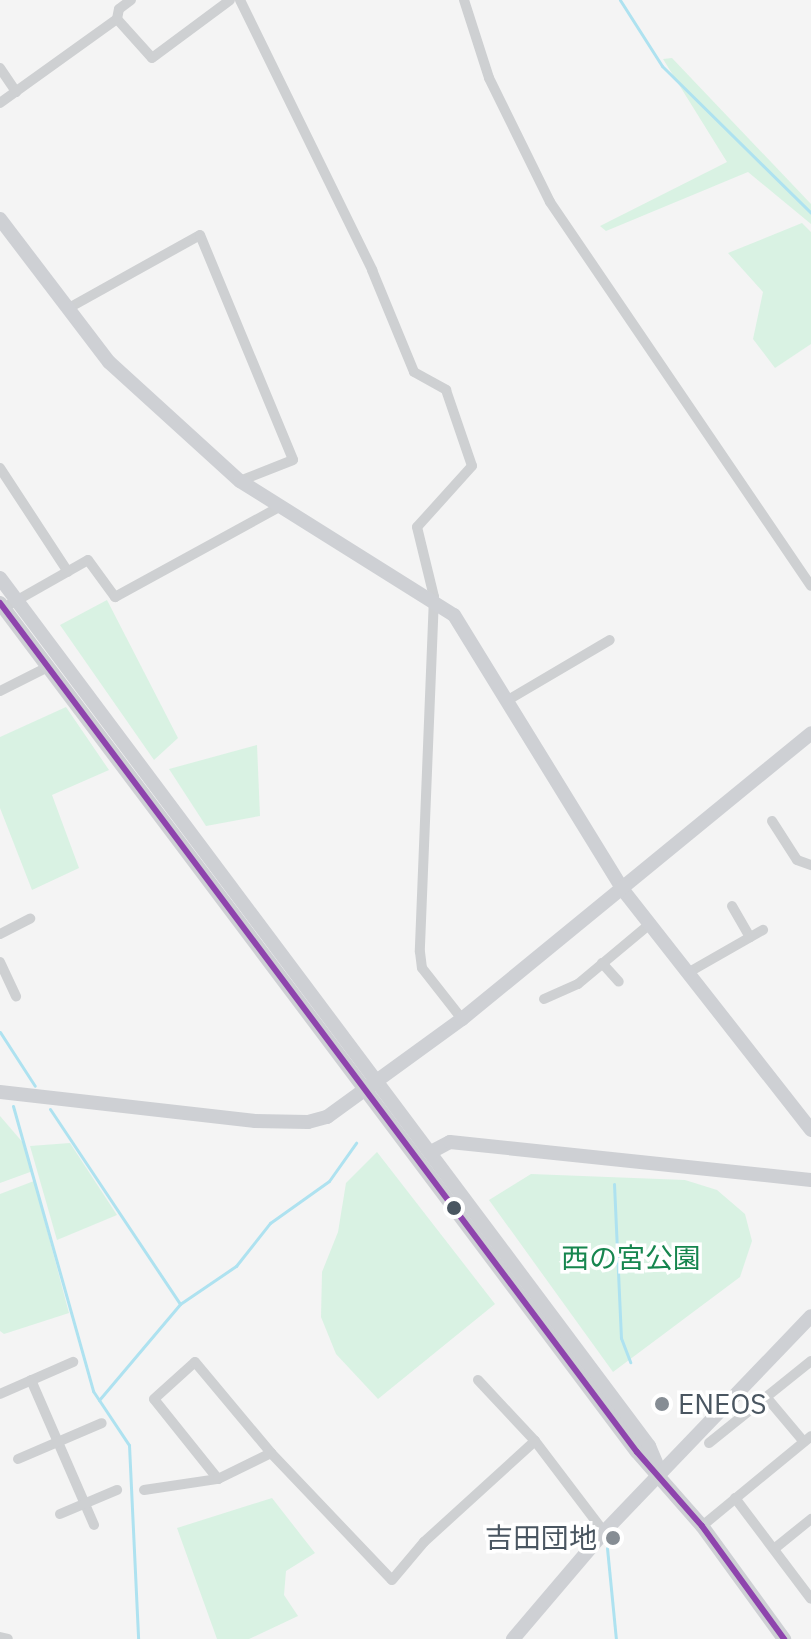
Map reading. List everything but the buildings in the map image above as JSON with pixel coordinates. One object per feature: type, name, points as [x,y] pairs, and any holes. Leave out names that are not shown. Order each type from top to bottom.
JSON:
[{"type":"street","points":[[0,103],[117,19],[119,9],[131,0]]},
{"type":"street","points":[[117,19],[152,58],[230,0]]},
{"type":"street","points":[[240,0],[372,270],[414,372],[446,390],[472,466],[470,474],[445,494],[417,527],[434,597],[420,952],[422,968],[462,1019]]},
{"type":"street","points":[[464,0],[489,78],[550,202],[811,586]]},
{"type":"street","points":[[0,68],[16,92]]},
{"type":"street","points":[[0,219],[109,362],[240,481],[434,597],[478,648],[623,890],[691,971],[811,1130]]},
{"type":"street","points":[[67,309],[200,235],[293,460],[240,481]]},
{"type":"street","points":[[0,468],[68,572]]},
{"type":"street","points":[[6,605],[88,560],[115,597],[281,506]]},
{"type":"street","points":[[0,578],[6,605],[48,667],[372,1087],[431,1152],[649,1446],[661,1474]]},
{"type":"street","points":[[6,605],[372,1087],[637,1452],[661,1474],[702,1526],[784,1639]]},
{"type":"street","points":[[508,700],[610,640]]},
{"type":"street","points":[[0,691],[48,667]]},
{"type":"street","points":[[0,1092],[285,1123],[327,1117],[462,1019],[811,733]]},
{"type":"street","points":[[772,821],[797,860],[811,865]]},
{"type":"street","points":[[732,906],[750,937]]},
{"type":"street","points":[[0,934],[30,919]]},
{"type":"street","points":[[544,999],[578,984],[651,923]]},
{"type":"street","points":[[691,971],[763,930]]},
{"type":"street","points":[[0,962],[16,996]]},
{"type":"street","points":[[602,963],[619,982]]},
{"type":"street","points":[[431,1152],[450,1142],[811,1180]]},
{"type":"street","points":[[513,1639],[604,1532],[811,1316]]},
{"type":"street","points":[[709,1443],[811,1361]]},
{"type":"street","points":[[0,1394],[73,1362]]},
{"type":"street","points":[[218,1479],[154,1399],[195,1362],[271,1453],[392,1580],[424,1542],[535,1441]]},
{"type":"street","points":[[31,1380],[94,1525]]},
{"type":"street","points":[[478,1380],[535,1441],[604,1532]]},
{"type":"street","points":[[702,1526],[808,1439],[767,1398]]},
{"type":"street","points":[[18,1459],[102,1423]]},
{"type":"street","points":[[144,1490],[218,1479],[271,1453]]},
{"type":"street","points":[[60,1514],[117,1490]]},
{"type":"street","points":[[735,1498],[811,1599]]},
{"type":"street","points":[[774,1549],[811,1519]]},
{"type":"street","points":[[0,1637],[8,1639]]},
{"type":"green space","points":[[672,58],[811,204],[811,224],[748,172],[606,231],[600,226],[727,162],[663,59]]},
{"type":"green space","points":[[802,223],[811,232],[811,344],[775,368],[753,339],[763,292],[728,253]]},
{"type":"green space","points":[[107,600],[178,738],[154,760],[60,625]]},
{"type":"green space","points":[[66,707],[109,770],[52,795],[79,868],[32,890],[0,808],[0,737]]},
{"type":"green space","points":[[257,745],[260,816],[206,826],[169,769]]},
{"type":"green space","points":[[0,1116],[25,1145],[33,1171],[0,1183]]},
{"type":"green space","points":[[70,1143],[117,1215],[57,1240],[30,1146]]},
{"type":"green space","points":[[377,1152],[495,1304],[378,1399],[336,1354],[321,1317],[322,1272],[338,1232],[346,1183]]},
{"type":"green space","name":"西の宮公園","points":[[531,1174],[685,1180],[717,1190],[745,1214],[752,1241],[740,1277],[613,1372],[489,1200]]},
{"type":"green space","points":[[34,1181],[69,1313],[4,1334],[0,1331],[0,1194]]},
{"type":"green space","points":[[272,1498],[315,1553],[286,1571],[284,1595],[298,1616],[249,1639],[217,1639],[177,1528]]},
{"type":"waterway","points":[[620,0],[662,66],[811,213]]},
{"type":"waterway","points":[[0,1032],[35,1086]]},
{"type":"waterway","points":[[13,1106],[93,1391],[129,1445],[138,1639]]},
{"type":"waterway","points":[[50,1109],[180,1304]]},
{"type":"waterway","points":[[99,1400],[180,1304],[236,1266],[270,1223],[329,1181],[356,1143]]},
{"type":"waterway","points":[[614,1184],[621,1338],[630,1362]]},
{"type":"waterway","points":[[607,1548],[616,1639]]},
{"type":"transit line","points":[[0,603],[637,1452],[702,1526],[784,1639]]},
{"type":"place","name":"ENEOS","points":[[662,1404]]},
{"type":"place","name":"吉田団地","points":[[613,1538]]}]
